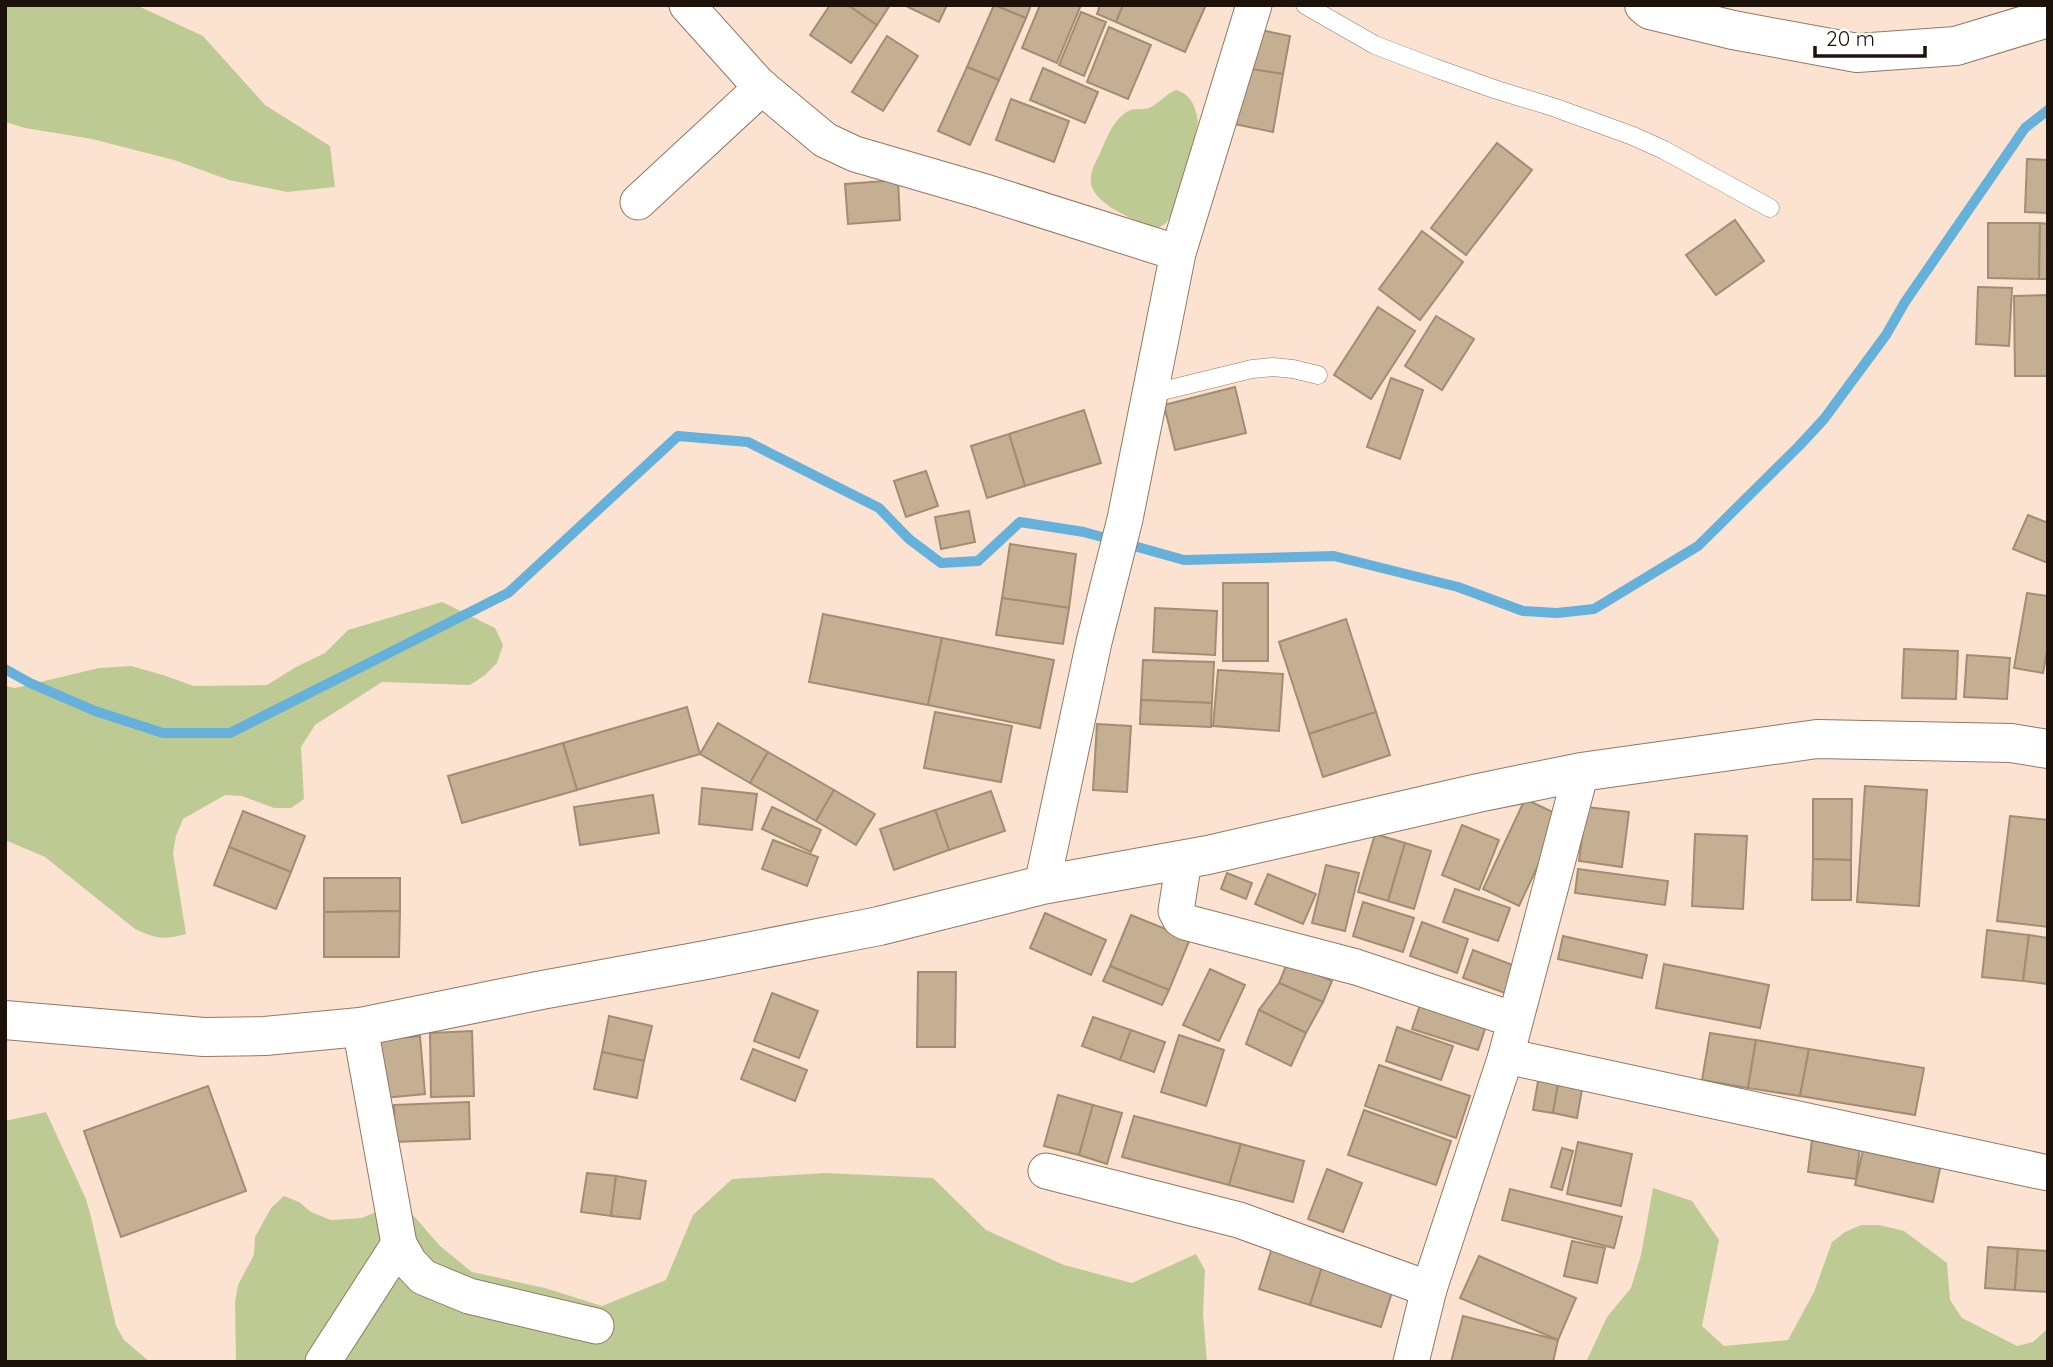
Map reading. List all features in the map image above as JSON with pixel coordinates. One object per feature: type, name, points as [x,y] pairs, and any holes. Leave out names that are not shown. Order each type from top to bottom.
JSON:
[{"type":"main road","points":[[1644,5],[1650,10],[1733,30],[1857,53],[1956,46],[2048,18]]},
{"type":"main road","points":[[5,1020],[204,1037],[265,1036],[360,1027],[880,926],[1042,885],[1185,859],[1581,772],[1817,739],[2011,743],[2048,749]]},
{"type":"street","points":[[687,5],[762,87],[825,139],[855,154],[1178,253]]},
{"type":"street","points":[[1042,885],[1110,574],[1125,519],[1178,253],[1254,5]]},
{"type":"street","points":[[638,202],[762,87]]},
{"type":"street","points":[[1411,1362],[1429,1289],[1506,1056],[1581,772]]},
{"type":"street","points":[[1185,859],[1176,911],[1185,922],[1356,967],[1515,1020]]},
{"type":"street","points":[[360,1027],[399,1244],[409,1262],[423,1278],[469,1296],[596,1326]]},
{"type":"street","points":[[1506,1056],[2048,1173]]},
{"type":"street","points":[[1046,1171],[1239,1220],[1429,1289]]},
{"type":"street","points":[[323,1362],[399,1244]]},
{"type":"lane","points":[[1305,5],[1375,45],[1633,136],[1770,208]]},
{"type":"lane","points":[[1150,394],[1252,369],[1273,367],[1318,375]]},
{"type":"green space","points":[[5,5],[136,5],[203,36],[265,105],[330,146],[335,187],[287,192],[229,180],[174,160],[92,139],[5,122]]},
{"type":"green space","points":[[1176,90],[1192,102],[1198,122],[1186,176],[1171,216],[1158,228],[1127,216],[1105,203],[1092,186],[1091,176],[1108,134],[1123,114],[1153,106]]},
{"type":"green space","points":[[442,602],[495,628],[503,645],[497,663],[470,685],[382,682],[315,725],[301,747],[304,799],[291,808],[274,808],[242,796],[225,795],[183,819],[173,853],[186,934],[160,937],[135,929],[45,857],[5,840],[5,686],[15,688],[99,668],[131,666],[194,686],[267,685],[325,653],[348,630]]},
{"type":"green space","points":[[46,1112],[86,1199],[116,1326],[124,1340],[150,1362],[5,1362],[5,1121]]},
{"type":"green space","points":[[825,1173],[933,1178],[986,1230],[1064,1265],[1132,1283],[1196,1254],[1205,1270],[1203,1314],[1207,1362],[236,1362],[235,1303],[238,1285],[254,1255],[255,1237],[271,1208],[284,1196],[331,1220],[362,1218],[389,1206],[414,1216],[440,1246],[472,1272],[545,1288],[602,1306],[666,1280],[693,1215],[732,1179]]},
{"type":"green space","points":[[1653,1188],[1692,1201],[1719,1240],[1702,1326],[1724,1346],[1788,1340],[1814,1292],[1832,1242],[1861,1225],[1879,1225],[1904,1231],[1947,1263],[1950,1300],[1962,1318],[2017,1346],[2033,1342],[2048,1328],[2048,1362],[1586,1362],[1607,1317],[1631,1288],[1641,1255]]},
{"type":"building","points":[[830,5],[848,5],[877,25],[851,63],[810,35]]},
{"type":"building","points":[[848,5],[890,5],[877,25]]},
{"type":"building","points":[[947,5],[939,22],[908,7]]},
{"type":"building","points":[[994,5],[1026,18],[999,80],[967,67]]},
{"type":"building","points":[[995,5],[1031,5],[1026,18]]},
{"type":"building","points":[[1040,5],[1081,5],[1057,63],[1022,48]]},
{"type":"building","points":[[1100,5],[1123,5],[1116,22],[1097,14]]},
{"type":"building","points":[[1123,5],[1206,5],[1185,52],[1116,22]]},
{"type":"building","points":[[1081,12],[1106,22],[1084,76],[1059,65]]},
{"type":"building","points":[[1109,27],[1151,45],[1128,99],[1087,82]]},
{"type":"building","points":[[1251,28],[1290,36],[1283,74],[1245,68]]},
{"type":"building","points":[[887,36],[918,56],[883,111],[852,92]]},
{"type":"building","points":[[967,67],[999,80],[970,145],[938,131]]},
{"type":"building","points":[[1043,68],[1098,92],[1085,123],[1030,100]]},
{"type":"building","points":[[1245,68],[1283,74],[1273,132],[1234,124]]},
{"type":"building","points":[[1011,99],[1069,121],[1054,162],[996,140]]},
{"type":"building","points":[[1497,143],[1532,170],[1466,255],[1431,228]]},
{"type":"building","points":[[2027,159],[2048,160],[2048,213],[2025,212]]},
{"type":"building","points":[[898,180],[900,220],[848,224],[845,184]]},
{"type":"building","points":[[1735,220],[1764,261],[1716,295],[1686,255]]},
{"type":"building","points":[[1988,223],[2040,223],[2039,279],[1988,278]]},
{"type":"building","points":[[2040,223],[2048,224],[2048,279],[2039,279]]},
{"type":"building","points":[[1422,231],[1463,262],[1420,320],[1379,289]]},
{"type":"building","points":[[1978,287],[2012,288],[2009,346],[1976,344]]},
{"type":"building","points":[[2048,295],[2048,376],[2015,376],[2014,296]]},
{"type":"building","points":[[1378,307],[1415,331],[1371,399],[1334,375]]},
{"type":"building","points":[[1436,316],[1474,339],[1442,390],[1405,366]]},
{"type":"building","points":[[1391,378],[1423,390],[1400,459],[1367,447]]},
{"type":"building","points":[[1235,387],[1246,433],[1175,450],[1164,405]]},
{"type":"building","points":[[1084,410],[1101,463],[1025,486],[1009,434]]},
{"type":"building","points":[[1009,434],[1025,486],[987,498],[971,446]]},
{"type":"building","points":[[926,471],[938,506],[906,517],[894,481]]},
{"type":"building","points":[[969,511],[975,542],[941,549],[935,517]]},
{"type":"building","points":[[2028,515],[2048,523],[2048,563],[2013,549]]},
{"type":"building","points":[[1010,544],[1076,554],[1069,608],[1002,598]]},
{"type":"building","points":[[1223,583],[1268,583],[1268,661],[1223,661]]},
{"type":"building","points":[[2027,593],[2048,596],[2048,646],[2043,673],[2014,668]]},
{"type":"building","points":[[1002,598],[1069,608],[1063,644],[996,635]]},
{"type":"building","points":[[1155,608],[1217,611],[1215,655],[1153,652]]},
{"type":"building","points":[[823,614],[942,638],[928,705],[809,682]]},
{"type":"building","points":[[1346,619],[1376,712],[1309,734],[1279,642]]},
{"type":"building","points":[[942,638],[1054,660],[1040,728],[928,705]]},
{"type":"building","points":[[1904,649],[1958,651],[1956,699],[1902,698]]},
{"type":"building","points":[[1967,655],[2010,658],[2007,699],[1964,697]]},
{"type":"building","points":[[1143,660],[1214,662],[1212,703],[1141,700]]},
{"type":"building","points":[[1218,670],[1283,674],[1279,731],[1213,726]]},
{"type":"building","points":[[1141,700],[1212,703],[1211,727],[1140,724]]},
{"type":"building","points":[[687,707],[700,754],[577,790],[563,743]]},
{"type":"building","points":[[935,712],[1012,726],[1001,782],[924,768]]},
{"type":"building","points":[[1376,712],[1390,755],[1323,777],[1309,734]]},
{"type":"building","points":[[718,723],[768,752],[750,783],[700,754]]},
{"type":"building","points":[[1097,724],[1131,726],[1127,792],[1093,790]]},
{"type":"building","points":[[563,743],[577,790],[462,823],[448,776]]},
{"type":"building","points":[[768,752],[834,790],[816,821],[750,783]]},
{"type":"building","points":[[1865,786],[1927,790],[1919,906],[1857,902]]},
{"type":"building","points":[[702,788],[757,794],[752,830],[699,824]]},
{"type":"building","points":[[834,790],[875,814],[856,845],[816,821]]},
{"type":"building","points":[[991,791],[1005,831],[949,850],[935,810]]},
{"type":"building","points":[[653,795],[659,833],[580,845],[574,807]]},
{"type":"building","points":[[1525,799],[1561,816],[1519,906],[1483,889]]},
{"type":"building","points":[[1813,799],[1852,799],[1851,860],[1813,859]]},
{"type":"building","points":[[772,807],[821,830],[811,852],[762,829]]},
{"type":"building","points":[[1586,807],[1629,812],[1622,867],[1579,861]]},
{"type":"building","points":[[935,810],[949,850],[894,870],[880,829]]},
{"type":"building","points":[[243,811],[305,836],[291,872],[229,847]]},
{"type":"building","points":[[2010,816],[2048,820],[2048,927],[1997,921]]},
{"type":"building","points":[[1462,825],[1499,840],[1479,890],[1442,875]]},
{"type":"building","points":[[1375,834],[1405,843],[1388,901],[1358,892]]},
{"type":"building","points":[[1695,834],[1747,836],[1743,909],[1692,906]]},
{"type":"building","points":[[773,840],[818,857],[807,886],[762,869]]},
{"type":"building","points":[[1405,843],[1431,851],[1414,909],[1388,901]]},
{"type":"building","points":[[229,847],[291,872],[276,909],[214,885]]},
{"type":"building","points":[[1813,859],[1851,860],[1851,900],[1812,900]]},
{"type":"building","points":[[1326,865],[1359,873],[1345,931],[1312,923]]},
{"type":"building","points":[[1578,869],[1668,881],[1665,905],[1575,893]]},
{"type":"building","points":[[1227,873],[1252,883],[1246,899],[1221,889]]},
{"type":"building","points":[[1268,874],[1316,894],[1303,924],[1255,904]]},
{"type":"building","points":[[324,878],[400,878],[400,911],[324,912]]},
{"type":"building","points":[[1455,889],[1510,908],[1498,941],[1443,922]]},
{"type":"building","points":[[1363,902],[1414,918],[1403,952],[1353,936]]},
{"type":"building","points":[[400,911],[399,957],[324,957],[324,912]]},
{"type":"building","points":[[1045,913],[1106,940],[1091,975],[1030,948]]},
{"type":"building","points":[[1131,915],[1190,939],[1169,990],[1110,966]]},
{"type":"building","points":[[1422,922],[1468,939],[1457,973],[1410,956]]},
{"type":"building","points":[[1987,930],[2029,935],[2023,981],[1982,977]]},
{"type":"building","points":[[2029,935],[2048,938],[2048,984],[2023,981]]},
{"type":"building","points":[[1563,936],[1647,955],[1642,978],[1558,959]]},
{"type":"building","points":[[1473,950],[1518,967],[1508,994],[1463,978]]},
{"type":"building","points":[[1288,961],[1332,981],[1323,1002],[1279,983]]},
{"type":"building","points":[[1664,964],[1769,985],[1760,1028],[1656,1008]]},
{"type":"building","points":[[1110,966],[1169,990],[1162,1005],[1103,981]]},
{"type":"building","points":[[1210,969],[1245,985],[1219,1041],[1183,1025]]},
{"type":"building","points":[[918,972],[956,972],[955,1047],[917,1047]]},
{"type":"building","points":[[1279,983],[1323,1002],[1306,1033],[1259,1010]]},
{"type":"building","points":[[772,993],[818,1011],[799,1058],[754,1041]]},
{"type":"building","points":[[1423,996],[1489,1017],[1478,1050],[1412,1029]]},
{"type":"building","points":[[1259,1010],[1306,1033],[1291,1066],[1246,1044]]},
{"type":"building","points":[[609,1016],[652,1026],[644,1061],[602,1052]]},
{"type":"building","points":[[1093,1017],[1131,1030],[1120,1060],[1082,1046]]},
{"type":"building","points":[[1397,1027],[1453,1046],[1441,1080],[1386,1061]]},
{"type":"building","points":[[1131,1030],[1165,1042],[1154,1072],[1120,1060]]},
{"type":"building","points":[[472,1031],[474,1096],[431,1097],[430,1033]]},
{"type":"building","points":[[1710,1033],[1756,1040],[1748,1088],[1702,1080]]},
{"type":"building","points":[[1179,1035],[1224,1050],[1206,1106],[1161,1092]]},
{"type":"building","points":[[420,1036],[425,1094],[384,1098],[378,1040]]},
{"type":"building","points":[[1756,1040],[1809,1049],[1800,1096],[1748,1088]]},
{"type":"building","points":[[753,1049],[807,1070],[795,1101],[741,1079]]},
{"type":"building","points":[[1809,1049],[1924,1068],[1915,1115],[1800,1096]]},
{"type":"building","points":[[602,1052],[644,1061],[637,1098],[594,1089]]},
{"type":"building","points":[[1379,1065],[1470,1096],[1456,1138],[1365,1106]]},
{"type":"building","points":[[1540,1070],[1560,1073],[1553,1113],[1533,1110]]},
{"type":"building","points":[[1560,1073],[1584,1078],[1577,1118],[1553,1113]]},
{"type":"building","points":[[208,1086],[246,1191],[121,1237],[84,1131]]},
{"type":"building","points":[[1058,1095],[1093,1105],[1079,1155],[1044,1146]]},
{"type":"building","points":[[469,1102],[470,1139],[395,1142],[394,1105]]},
{"type":"building","points":[[1093,1105],[1122,1113],[1107,1164],[1079,1155]]},
{"type":"building","points":[[1364,1110],[1451,1141],[1436,1185],[1348,1155]]},
{"type":"building","points":[[1134,1116],[1241,1144],[1229,1185],[1122,1157]]},
{"type":"building","points":[[1866,1137],[1943,1154],[1933,1202],[1855,1185]]},
{"type":"building","points":[[1812,1140],[1860,1147],[1856,1179],[1808,1172]]},
{"type":"building","points":[[1578,1142],[1632,1154],[1621,1206],[1567,1194]]},
{"type":"building","points":[[1241,1144],[1304,1161],[1293,1202],[1229,1185]]},
{"type":"building","points":[[1562,1148],[1573,1151],[1562,1190],[1551,1187]]},
{"type":"building","points":[[1327,1169],[1362,1183],[1343,1232],[1308,1219]]},
{"type":"building","points":[[587,1173],[616,1176],[611,1216],[581,1212]]},
{"type":"building","points":[[616,1176],[646,1181],[640,1219],[611,1216]]},
{"type":"building","points":[[1510,1189],[1622,1217],[1614,1248],[1502,1220]]},
{"type":"building","points":[[1572,1241],[1605,1248],[1597,1283],[1564,1276]]},
{"type":"building","points":[[1988,1247],[2018,1249],[2015,1290],[1985,1288]]},
{"type":"building","points":[[1272,1248],[1323,1264],[1310,1305],[1259,1289]]},
{"type":"building","points":[[2018,1249],[2048,1251],[2048,1292],[2015,1290]]},
{"type":"building","points":[[1479,1256],[1576,1298],[1558,1340],[1460,1298]]},
{"type":"building","points":[[1323,1264],[1394,1286],[1381,1327],[1310,1305]]},
{"type":"building","points":[[1463,1316],[1558,1340],[1553,1362],[1451,1362]]},
{"type":"waterway","points":[[5,669],[30,683],[95,711],[163,733],[230,733],[508,593],[678,436],[748,442],[879,508],[909,539],[941,563],[978,561],[1020,522],[1084,532],[1184,560],[1334,556],[1458,587],[1523,611],[1557,613],[1594,609],[1698,546],[1824,419],[1886,335],[1905,302],[2025,128],[2048,110]]}]
